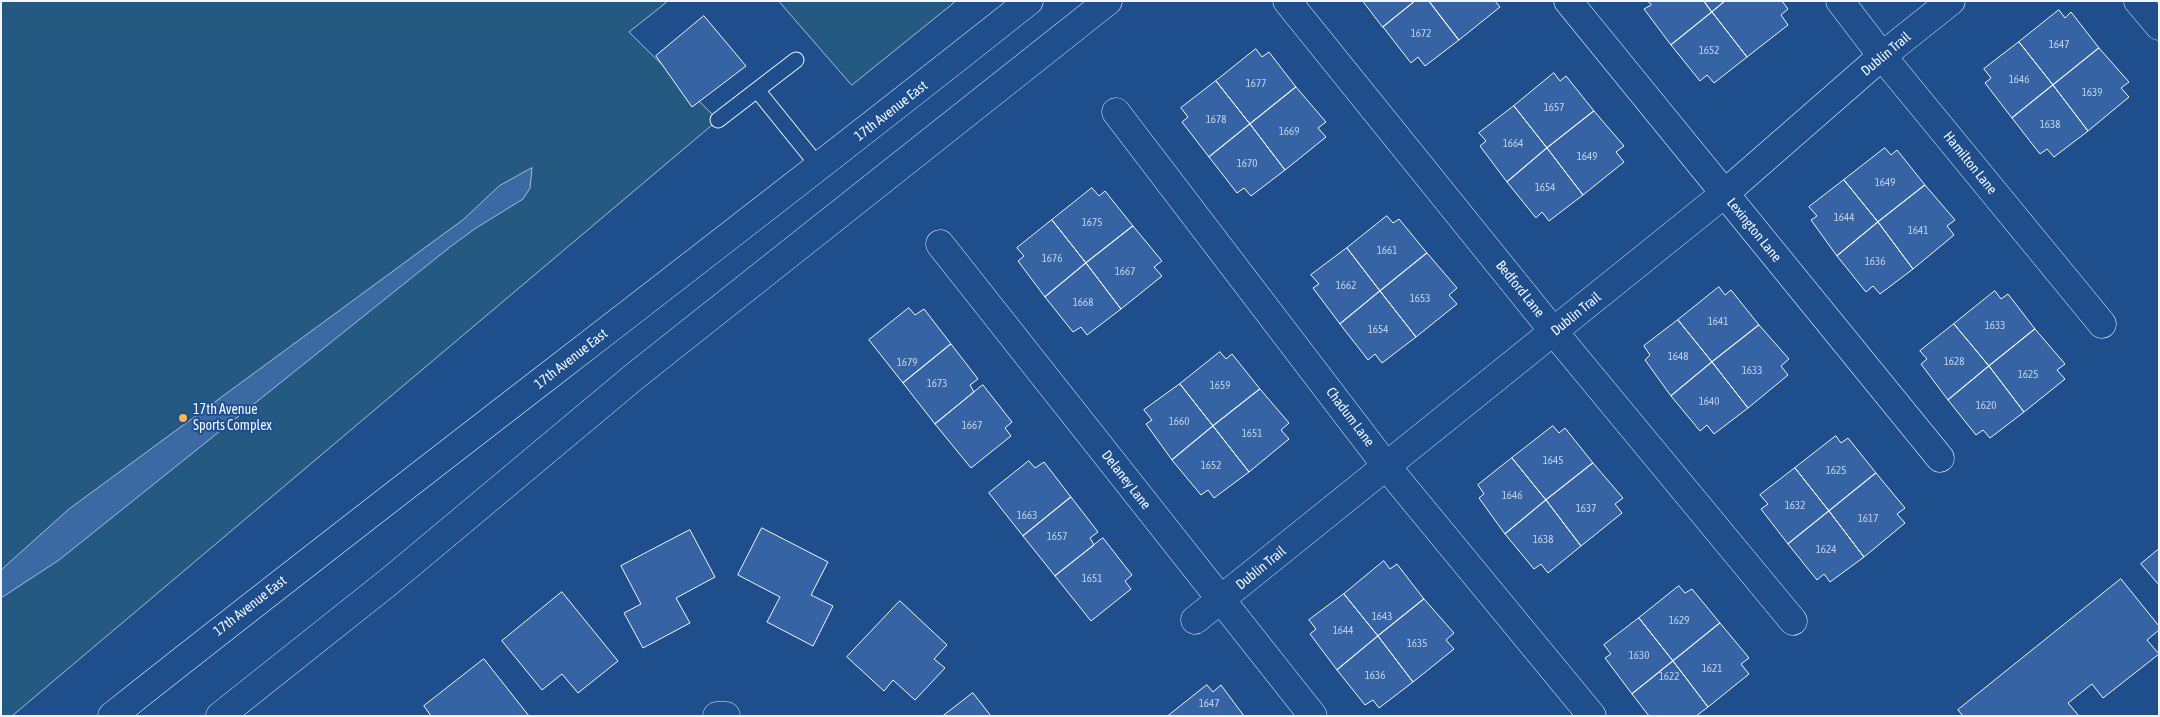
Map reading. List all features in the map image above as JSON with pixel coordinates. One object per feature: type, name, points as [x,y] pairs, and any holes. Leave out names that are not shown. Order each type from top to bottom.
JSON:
[{"type":"street","name":"17th Avenue East","points":[[112,716],[303,565],[820,168],[1029,1]]},
{"type":"street","points":[[220,716],[391,580],[635,376],[1108,1]]},
{"type":"street","name":"Bedford Lane","points":[[1287,1],[1554,332],[1793,621]]},
{"type":"street","name":"Lexington Lane","points":[[1568,1],[1940,458]]},
{"type":"street","name":"Hamilton Lane","points":[[1840,1],[1882,56],[2102,324]]},
{"type":"street","name":"Dublin Trail","points":[[1195,620],[1724,194],[1882,56],[1951,1]]},
{"type":"street","points":[[2138,1],[2159,26]]},
{"type":"street","name":"Chadum Lane","points":[[1116,112],[1387,467],[1592,716]]},
{"type":"street","name":"Delaney Lane","points":[[940,244],[1313,716]]},
{"type":"street","points":[[717,716],[726,716]]},
{"type":"lane","points":[[718,120],[796,60]]},
{"type":"lane","points":[[757,90],[820,168]]},
{"type":"shaded area","name":"17th Avenue Sports Complex","points":[[1,1],[668,1],[629,32],[718,120],[12,716],[1,716]]},
{"type":"shaded area","points":[[779,1],[956,1],[852,85]]},
{"type":"shaded area","points":[[532,168],[530,188],[523,199],[476,228],[450,247],[59,560],[1,598],[1,570],[69,509],[464,219],[499,186]]},
{"type":"building","points":[[1363,1],[1415,1],[1383,27]]},
{"type":"building","points":[[1415,1],[1429,1],[1459,40],[1425,66],[1418,57],[1411,63],[1383,27]]},
{"type":"building","points":[[1429,1],[1495,1],[1500,7],[1459,40]]},
{"type":"building","points":[[1648,1],[1704,1],[1712,12],[1671,45],[1644,9],[1651,5]]},
{"type":"building","points":[[1704,1],[1725,1],[1712,12]]},
{"type":"building","points":[[1725,1],[1782,1],[1788,9],[1781,15],[1788,25],[1747,57],[1712,12]]},
{"type":"building","points":[[2059,10],[2065,18],[2071,12],[2099,48],[2053,85],[2019,42]]},
{"type":"building","points":[[1712,12],[1747,57],[1714,83],[1707,75],[1700,81],[1671,45]]},
{"type":"building","points":[[704,16],[746,66],[692,107],[656,56]]},
{"type":"building","points":[[2019,42],[2053,85],[2012,118],[1985,83],[1991,78],[1984,69]]},
{"type":"building","points":[[2099,48],[2129,82],[2121,88],[2129,97],[2088,131],[2053,85]]},
{"type":"building","points":[[1256,49],[1262,57],[1269,52],[1296,87],[1250,124],[1216,81]]},
{"type":"building","points":[[1554,73],[1560,81],[1566,76],[1594,111],[1547,148],[1514,106]]},
{"type":"building","points":[[1216,81],[1250,124],[1209,157],[1182,122],[1188,117],[1181,108]]},
{"type":"building","points":[[2053,85],[2088,131],[2054,157],[2047,149],[2040,154],[2012,118]]},
{"type":"building","points":[[1296,87],[1326,122],[1318,128],[1326,137],[1285,170],[1250,124]]},
{"type":"building","points":[[1514,106],[1547,148],[1507,182],[1480,146],[1486,141],[1479,133]]},
{"type":"building","points":[[1594,111],[1624,146],[1616,152],[1624,162],[1583,195],[1547,148]]},
{"type":"building","points":[[1250,124],[1285,170],[1251,196],[1244,188],[1237,193],[1209,157]]},
{"type":"building","points":[[1547,148],[1583,195],[1549,221],[1542,212],[1536,218],[1507,182]]},
{"type":"building","points":[[1885,148],[1891,155],[1897,150],[1925,185],[1878,222],[1844,180]]},
{"type":"building","points":[[1844,180],[1878,222],[1837,256],[1811,220],[1817,216],[1809,207]]},
{"type":"building","points":[[1925,185],[1955,220],[1947,226],[1954,235],[1913,269],[1878,222]]},
{"type":"building","points":[[1092,188],[1099,196],[1105,191],[1133,226],[1086,263],[1052,220]]},
{"type":"building","points":[[1387,216],[1393,223],[1399,219],[1427,253],[1380,291],[1347,248]]},
{"type":"building","points":[[1052,220],[1086,263],[1045,297],[1018,261],[1024,256],[1017,248]]},
{"type":"building","points":[[1878,222],[1913,269],[1880,294],[1873,286],[1866,292],[1837,256]]},
{"type":"building","points":[[1133,226],[1162,261],[1154,267],[1162,276],[1121,309],[1086,263]]},
{"type":"building","points":[[1347,248],[1380,291],[1340,324],[1313,288],[1319,284],[1311,275]]},
{"type":"building","points":[[1427,253],[1457,288],[1449,295],[1457,304],[1416,337],[1380,291]]},
{"type":"building","points":[[1086,263],[1121,309],[1087,335],[1081,327],[1073,332],[1045,297]]},
{"type":"building","points":[[1719,287],[1725,295],[1731,290],[1759,325],[1712,362],[1678,320]]},
{"type":"building","points":[[1380,291],[1416,337],[1382,363],[1375,354],[1368,360],[1340,324]]},
{"type":"building","points":[[1995,291],[2001,299],[2008,294],[2035,329],[1989,366],[1954,324]]},
{"type":"building","points":[[909,308],[915,315],[924,309],[951,344],[903,383],[869,340]]},
{"type":"building","points":[[1678,320],[1712,362],[1671,396],[1645,360],[1650,355],[1644,346]]},
{"type":"building","points":[[1954,324],[1989,366],[1948,400],[1921,364],[1927,359],[1920,351]]},
{"type":"building","points":[[1759,325],[1789,359],[1781,366],[1788,375],[1748,408],[1712,362]]},
{"type":"building","points":[[2035,329],[2065,364],[2057,370],[2065,379],[2024,412],[1989,366]]},
{"type":"building","points":[[951,344],[978,379],[970,385],[974,392],[935,424],[903,383]]},
{"type":"building","points":[[1220,352],[1226,359],[1232,354],[1260,389],[1213,426],[1180,384]]},
{"type":"building","points":[[1712,362],[1748,408],[1714,434],[1707,425],[1700,431],[1671,396]]},
{"type":"building","points":[[1989,366],[2024,412],[1990,438],[1983,430],[1976,435],[1948,400]]},
{"type":"building","points":[[1180,384],[1213,426],[1172,460],[1146,424],[1152,420],[1144,410]]},
{"type":"building","points":[[983,385],[1012,422],[1005,428],[1011,436],[971,468],[935,424]]},
{"type":"building","points":[[1260,389],[1289,423],[1281,430],[1289,439],[1249,472],[1213,426]]},
{"type":"building","points":[[1213,426],[1249,472],[1214,498],[1208,490],[1201,495],[1172,460]]},
{"type":"building","points":[[1553,426],[1559,433],[1565,428],[1593,463],[1546,500],[1512,458]]},
{"type":"building","points":[[1836,436],[1841,443],[1848,438],[1876,473],[1829,511],[1795,468]]},
{"type":"building","points":[[1512,458],[1546,500],[1505,534],[1479,498],[1484,494],[1478,485]]},
{"type":"building","points":[[1029,461],[1035,468],[1044,462],[1071,497],[1023,536],[989,493]]},
{"type":"building","points":[[1593,463],[1623,498],[1615,504],[1622,513],[1581,546],[1546,500]]},
{"type":"building","points":[[1795,468],[1829,511],[1788,544],[1761,509],[1768,504],[1760,495]]},
{"type":"building","points":[[1876,473],[1905,508],[1897,514],[1905,523],[1864,557],[1829,511]]},
{"type":"building","points":[[1071,497],[1098,532],[1090,538],[1094,545],[1055,576],[1023,536]]},
{"type":"building","points":[[1546,500],[1581,546],[1548,573],[1541,564],[1534,569],[1505,534]]},
{"type":"building","points":[[1829,511],[1864,557],[1830,582],[1824,574],[1817,580],[1788,544]]},
{"type":"building","points":[[762,528],[828,562],[811,595],[833,606],[813,646],[767,622],[780,597],[738,575]]},
{"type":"building","points":[[690,530],[715,577],[676,598],[690,623],[643,648],[624,613],[641,604],[621,566]]},
{"type":"building","points":[[1103,538],[1132,575],[1125,581],[1131,589],[1091,621],[1055,576]]},
{"type":"building","points":[[2159,549],[2159,585],[2141,564]]},
{"type":"building","points":[[1384,561],[1390,569],[1397,564],[1424,599],[1378,636],[1344,594]]},
{"type":"building","points":[[2121,579],[2159,626],[2159,630],[2147,640],[2159,654],[2103,698],[2092,684],[2068,703],[2079,716],[1963,716],[1958,710]]},
{"type":"building","points":[[1679,586],[1685,593],[1692,589],[1720,623],[1673,661],[1639,618]]},
{"type":"building","points":[[562,592],[618,661],[578,693],[562,674],[542,690],[502,641]]},
{"type":"building","points":[[1344,594],[1378,636],[1337,670],[1310,634],[1316,629],[1309,620]]},
{"type":"building","points":[[1424,599],[1454,633],[1446,640],[1454,649],[1413,682],[1378,636]]},
{"type":"building","points":[[900,601],[947,645],[934,659],[945,668],[915,700],[893,680],[884,691],[847,657]]},
{"type":"building","points":[[1639,618],[1673,661],[1632,694],[1605,658],[1611,654],[1604,645]]},
{"type":"building","points":[[1720,623],[1749,658],[1741,664],[1749,674],[1708,707],[1673,661]]},
{"type":"building","points":[[1378,636],[1413,682],[1379,708],[1373,700],[1365,705],[1337,670]]},
{"type":"building","points":[[484,659],[529,716],[431,716],[424,706]]},
{"type":"building","points":[[1673,661],[1708,707],[1696,716],[1649,716],[1632,694]]},
{"type":"building","points":[[1207,685],[1213,692],[1221,685],[1244,716],[1168,716]]},
{"type":"building","points":[[973,693],[991,716],[943,716]]},
{"type":"place","name":"17th Avenue Sports Complex","points":[[183,418]]}]
